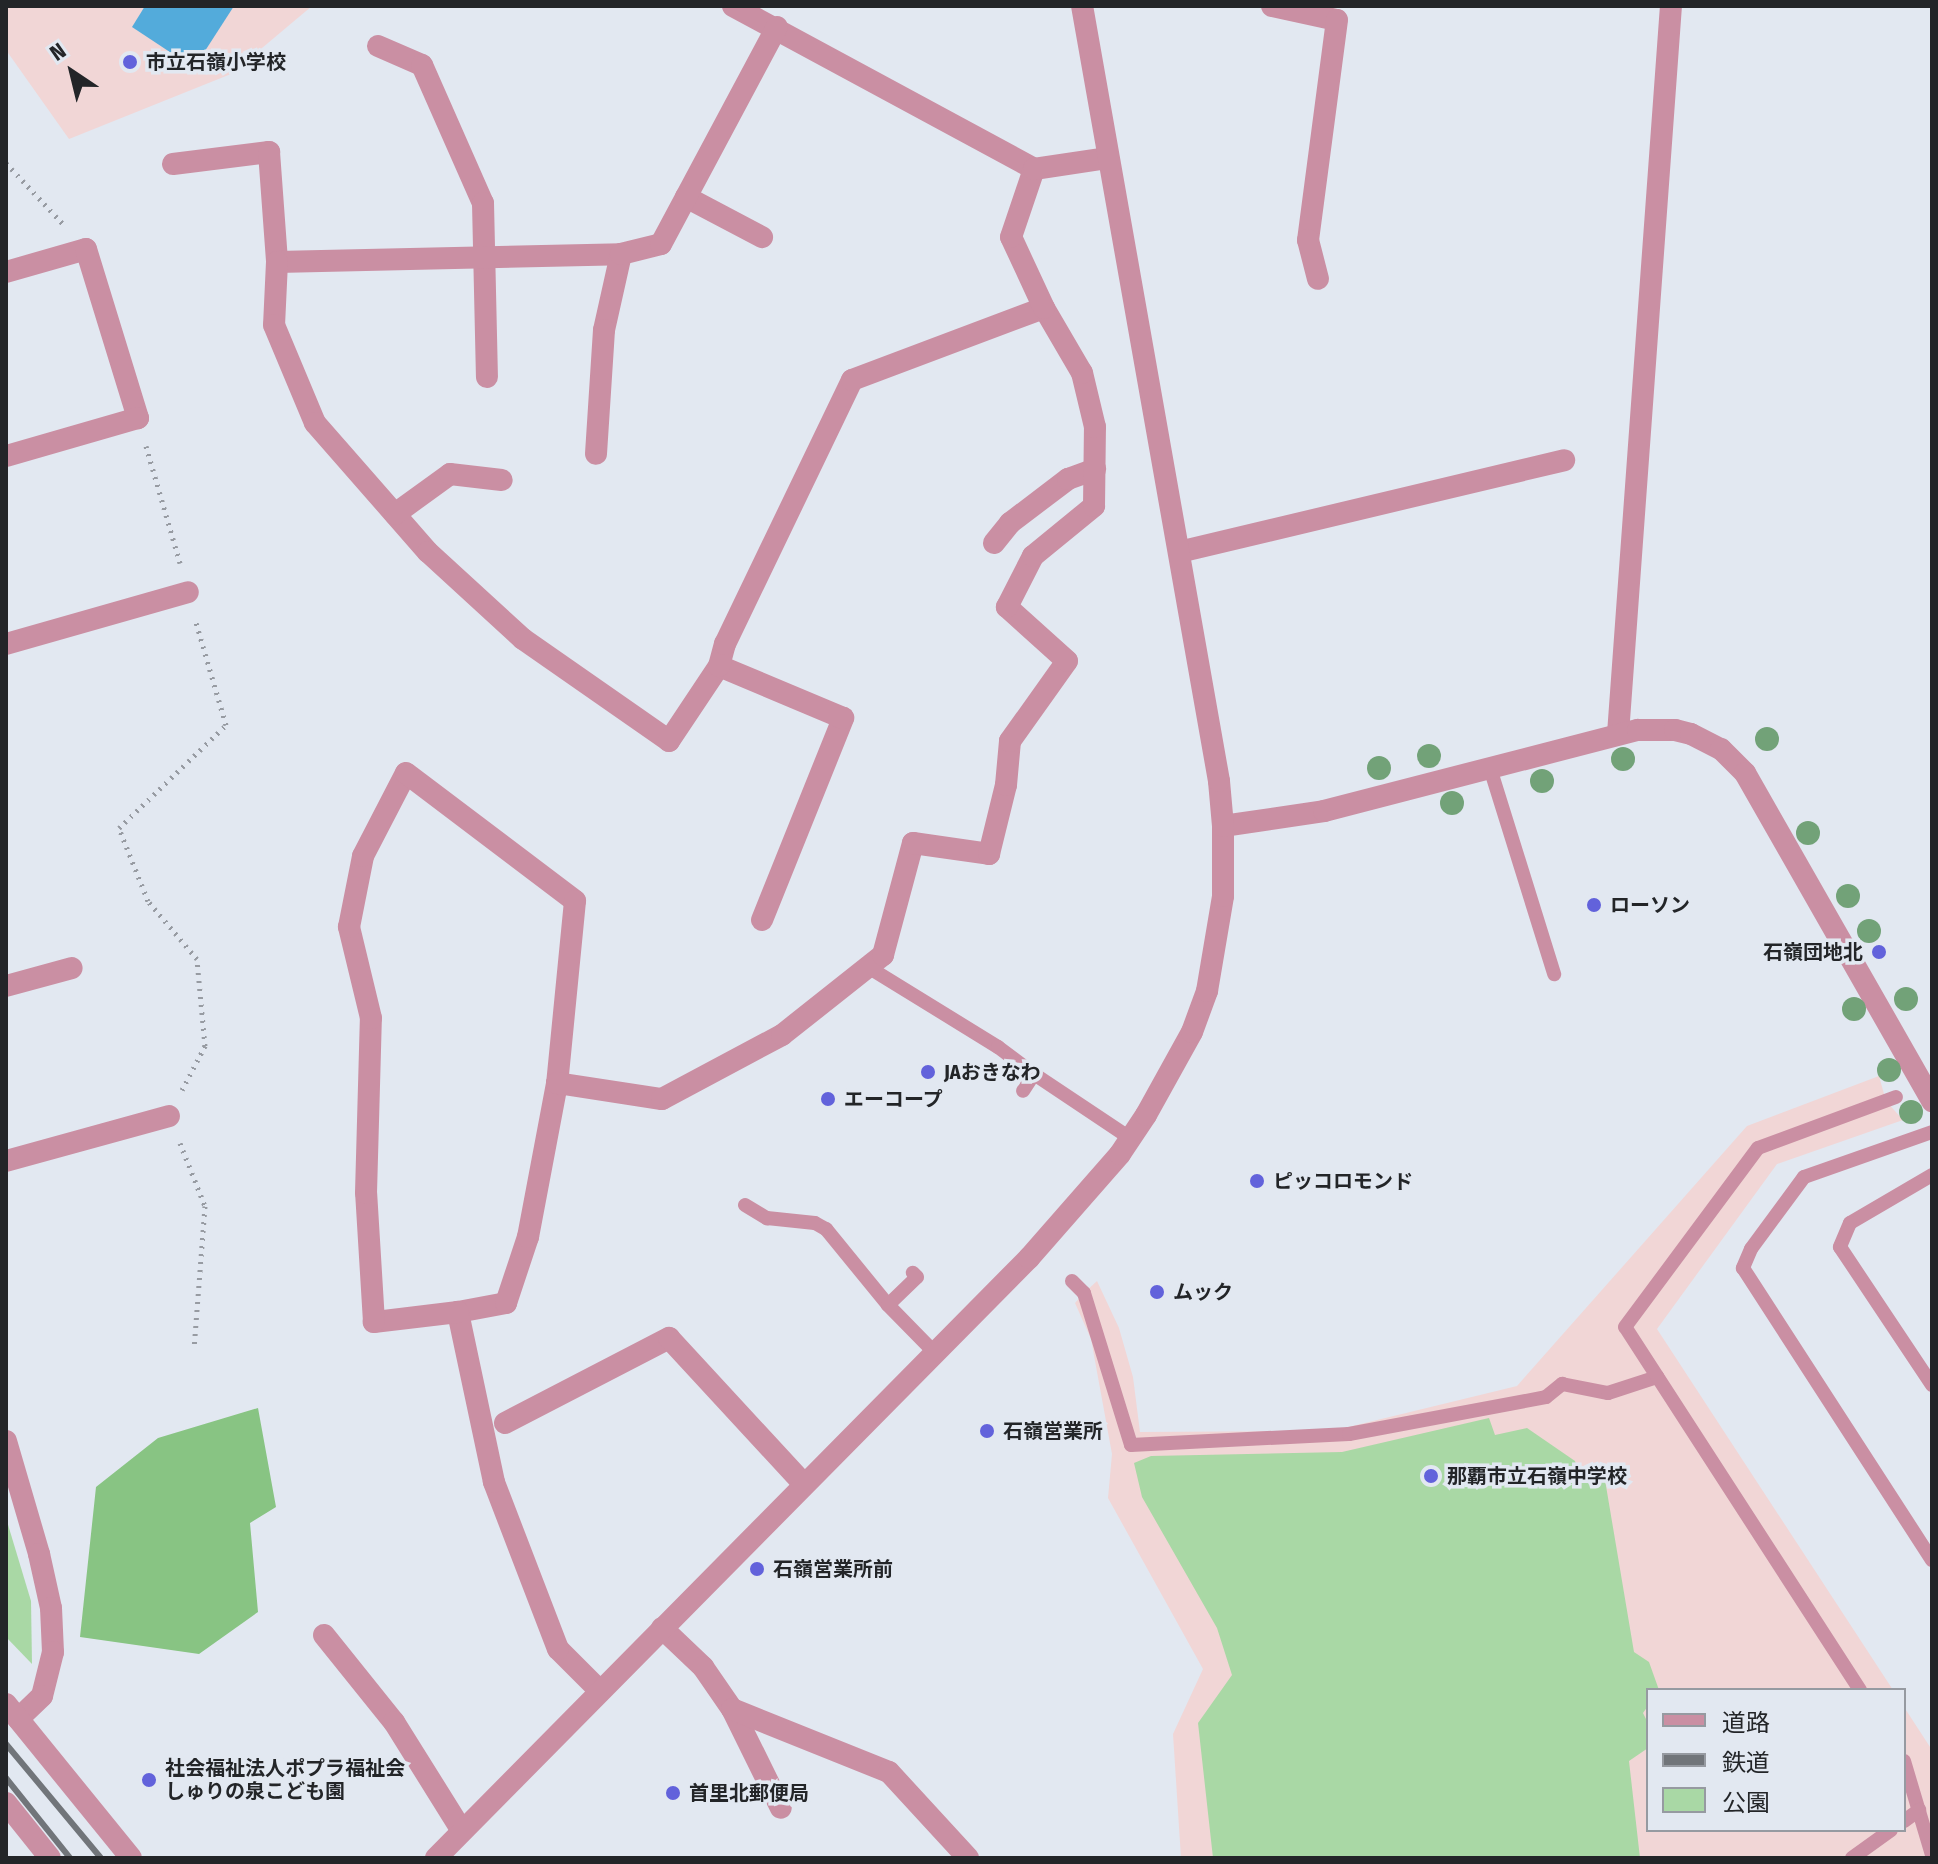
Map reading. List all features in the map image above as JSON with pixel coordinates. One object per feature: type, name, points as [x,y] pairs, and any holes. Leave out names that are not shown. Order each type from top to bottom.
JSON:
[{"type":"street","points":[[733,6],[777,27],[1034,169],[1108,158]]},
{"type":"street","points":[[436,1858],[803,1483],[1029,1258],[1130,1138],[1170,1076],[1192,1032],[1207,991],[1221,926],[1223,826],[1213,738],[1082,6]]},
{"type":"street","points":[[1272,6],[1337,20],[1308,240],[1318,279]]},
{"type":"street","points":[[1618,734],[1671,6]]},
{"type":"street","points":[[277,262],[621,254],[661,244],[777,27]]},
{"type":"street","points":[[378,46],[422,65],[483,203],[487,377]]},
{"type":"street","points":[[173,164],[269,152],[277,262],[274,325],[315,423],[428,552],[523,639],[669,741],[719,666],[725,644],[852,380],[1044,308]]},
{"type":"street","points":[[557,1083],[662,1099],[782,1035],[883,955],[913,843],[989,854],[1006,785],[1010,741],[1067,661],[1007,607],[1033,556],[1094,506],[1095,427],[1082,373],[1044,308],[1011,237],[1034,169]]},
{"type":"street","points":[[686,197],[762,237]]},
{"type":"street","points":[[6,272],[86,249],[138,418],[6,456]]},
{"type":"street","points":[[596,454],[604,330],[621,254]]},
{"type":"street","points":[[1179,552],[1564,460]]},
{"type":"street","points":[[994,543],[1010,523],[1068,479],[1095,469]]},
{"type":"street","points":[[395,514],[450,474],[502,480]]},
{"type":"street","points":[[6,644],[188,592]]},
{"type":"street","points":[[719,666],[843,718],[762,920]]},
{"type":"street","points":[[1223,826],[1324,811],[1618,734],[1657,729],[1691,734],[1721,749],[1745,773],[1932,1101]]},
{"type":"street","points":[[406,773],[575,901],[557,1083],[528,1237],[506,1303],[458,1312],[374,1322],[366,1193],[371,1018],[349,927],[363,856],[406,773]]},
{"type":"street","points":[[6,986],[72,968]]},
{"type":"street","points":[[6,1161],[169,1116]]},
{"type":"street","points":[[458,1312],[494,1482],[558,1649],[600,1691]]},
{"type":"street","points":[[505,1423],[669,1338],[803,1483]]},
{"type":"street","points":[[6,1441],[39,1554],[51,1608],[53,1652],[42,1696],[12,1711],[131,1858]]},
{"type":"street","points":[[662,1628],[703,1667],[732,1709],[781,1808]]},
{"type":"street","points":[[324,1635],[394,1722],[462,1831]]},
{"type":"street","points":[[732,1709],[889,1772],[968,1858]]},
{"type":"street","points":[[6,1803],[50,1858]]},
{"type":"lane","points":[[1490,768],[1554,974]]},
{"type":"lane","points":[[868,967],[998,1047],[1130,1138]]},
{"type":"lane","points":[[1023,1091],[1034,1074]]},
{"type":"lane","points":[[1859,1688],[1625,1327],[1758,1148],[1896,1097]]},
{"type":"lane","points":[[1932,1132],[1804,1177],[1751,1249],[1743,1268],[1932,1560]]},
{"type":"lane","points":[[1932,1175],[1850,1223],[1840,1247],[1932,1385]]},
{"type":"lane","points":[[745,1205],[767,1218],[815,1223],[826,1229],[888,1305],[935,1353]]},
{"type":"lane","points":[[888,1305],[917,1277],[913,1273]]},
{"type":"lane","points":[[1072,1281],[1084,1293],[1131,1445],[1349,1434],[1546,1397],[1562,1384],[1608,1393],[1657,1377]]},
{"type":"lane","points":[[1906,1768],[1932,1855]]},
{"type":"lane","points":[[1906,1820],[1919,1810]]},
{"type":"lane","points":[[1852,1858],[1888,1832]]},
{"type":"path","points":[[6,163],[86,249]]},
{"type":"path","points":[[138,418],[226,725],[119,828],[148,901],[197,959],[205,1046],[169,1116],[205,1206],[194,1348]]},
{"type":"shaded area","name":"市立石嶺小学校","points":[[6,6],[312,6],[231,74],[69,139],[6,50]]},
{"type":"shaded area","name":"那覇市立石嶺中学校","points":[[1879,1076],[1886,1101],[1903,1120],[1777,1164],[1657,1329],[1892,1688],[1646,1688],[1646,1832],[1906,1832],[1906,1710],[1932,1750],[1932,1858],[1181,1858],[1173,1734],[1203,1669],[1108,1498],[1112,1454],[1091,1339],[1075,1303],[1097,1281],[1119,1328],[1133,1377],[1140,1432],[1332,1431],[1517,1386],[1747,1126]]},
{"type":"green space","points":[[258,1408],[276,1507],[250,1523],[258,1612],[199,1654],[80,1637],[96,1487],[158,1438]]},
{"type":"green space","points":[[1489,1418],[1495,1435],[1527,1428],[1575,1461],[1580,1478],[1604,1474],[1634,1652],[1649,1662],[1658,1688],[1646,1688],[1646,1709],[1643,1713],[1646,1719],[1646,1749],[1629,1761],[1640,1858],[1213,1858],[1198,1723],[1232,1675],[1217,1628],[1142,1497],[1134,1463],[1151,1456],[1342,1452]]},
{"type":"green space","points":[[6,1518],[31,1601],[32,1664],[6,1637]]},
{"type":"water","points":[[145,6],[234,6],[194,68],[132,27]]},
{"type":"railway","points":[[6,1744],[101,1858]]},
{"type":"railway","points":[[6,1778],[70,1858]]},
{"type":"place","name":"市立石嶺小学校","points":[[130,62]]},
{"type":"place","name":"ローソン","points":[[1594,905]]},
{"type":"place","name":"石嶺団地北","points":[[1879,952]]},
{"type":"place","name":"JAおきなわ","points":[[928,1072]]},
{"type":"place","name":"エーコープ","points":[[828,1099]]},
{"type":"place","name":"ピッコロモンド","points":[[1257,1181]]},
{"type":"place","name":"ムック","points":[[1157,1292]]},
{"type":"place","name":"石嶺営業所","points":[[987,1431]]},
{"type":"place","name":"那覇市立石嶺中学校","points":[[1431,1476]]},
{"type":"place","name":"石嶺営業所前","points":[[757,1569]]},
{"type":"place","name":"社会福祉法人ポプラ福祉会 しゅりの泉こども園","points":[[149,1780]]},
{"type":"place","name":"首里北郵便局","points":[[673,1793]]}]
